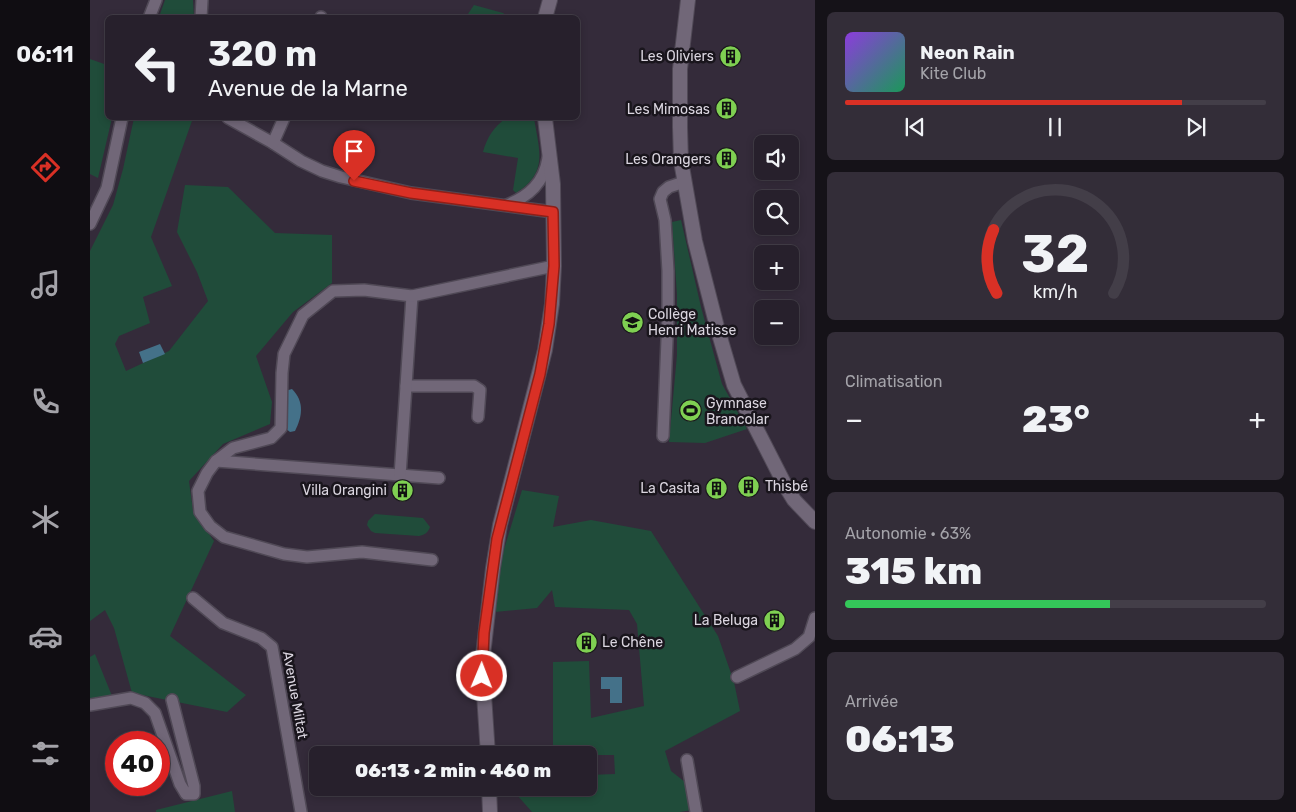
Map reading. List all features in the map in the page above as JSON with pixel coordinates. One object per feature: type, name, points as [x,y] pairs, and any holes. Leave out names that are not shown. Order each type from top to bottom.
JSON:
[{"type":"street","points":[[150,15],[156,0]]},
{"type":"street","points":[[201,15],[202,0]]},
{"type":"street","points":[[546,15],[550,0]]},
{"type":"street","points":[[688,0],[680,69],[680,127],[681,161],[694,241],[716,327],[734,385],[786,487],[794,500],[815,522]]},
{"type":"street","points":[[90,224],[107,188],[122,120]]},
{"type":"street","points":[[232,120],[310,166],[348,179],[411,193],[553,212]]},
{"type":"street","points":[[273,143],[283,120]]},
{"type":"street","points":[[487,746],[482,664],[492,568],[500,525],[545,350],[551,310],[554,266],[553,184],[545,120]]},
{"type":"street","points":[[505,206],[519,200],[538,185],[546,168],[549,149]]},
{"type":"street","points":[[663,436],[668,271],[665,220],[660,199],[668,187],[684,182]]},
{"type":"street","points":[[432,560],[362,552],[307,558],[284,554],[224,536],[210,526],[200,512],[198,491],[207,473],[216,461],[233,448],[271,438],[281,428],[284,354],[303,315],[333,291],[364,290],[412,296],[554,266]]},
{"type":"street","points":[[400,476],[412,296]]},
{"type":"street","points":[[406,386],[474,386],[480,390],[478,417]]},
{"type":"street","points":[[216,461],[439,478]]},
{"type":"street","name":"Avenue Miltat","points":[[192,598],[223,623],[261,638],[272,647],[301,812]]},
{"type":"street","points":[[737,677],[795,649],[809,637],[815,618]]},
{"type":"street","points":[[90,705],[131,698],[145,703],[155,713],[180,784],[186,794],[194,794],[194,786],[172,700]]},
{"type":"street","points":[[687,760],[696,812]]},
{"type":"street","points":[[489,796],[490,812]]},
{"type":"green space","points":[[165,0],[193,0],[194,15],[160,15]]},
{"type":"green space","points":[[474,5],[506,15],[467,15]]},
{"type":"green space","points":[[90,59],[105,64],[105,120],[112,120],[98,178],[90,174]]},
{"type":"green space","points":[[134,120],[192,120],[151,237],[172,286],[143,297],[150,323],[119,336],[115,344],[126,371],[169,351],[208,301],[197,272],[177,232],[185,185],[228,187],[275,233],[332,235],[332,283],[293,312],[256,356],[272,402],[270,424],[223,444],[189,481],[193,511],[214,541],[170,636],[246,695],[227,712],[132,693],[114,628],[105,610],[90,621],[90,251],[113,205]]},
{"type":"green space","points":[[504,120],[534,120],[539,150],[538,168],[526,185],[516,193],[513,190],[518,158],[483,152],[498,125]]},
{"type":"green space","points":[[681,220],[701,307],[722,384],[747,429],[705,443],[669,442],[677,355],[677,295],[672,222]]},
{"type":"green space","points":[[522,490],[559,496],[553,527],[591,520],[651,531],[718,636],[734,682],[740,711],[665,751],[671,771],[685,782],[692,810],[680,812],[532,812],[518,796],[597,796],[597,775],[615,774],[614,755],[597,755],[597,746],[553,746],[553,662],[589,661],[591,718],[644,706],[637,624],[629,610],[555,607],[552,590],[537,608],[495,612],[502,556]]},
{"type":"green space","points":[[375,514],[423,518],[430,527],[426,533],[419,536],[375,533],[367,525],[368,521]]},
{"type":"green space","points":[[95,654],[112,696],[90,700],[90,657]]},
{"type":"green space","points":[[232,791],[235,812],[156,812],[156,810]]},
{"type":"water","points":[[160,344],[165,354],[143,363],[139,352]]},
{"type":"water","points":[[292,389],[301,404],[301,415],[295,431],[290,432],[285,428],[285,391]]},
{"type":"water","points":[[601,677],[622,677],[622,703],[610,703],[610,689],[601,689]]},
{"type":"place","name":"Les Oliviers","points":[[730,56]]},
{"type":"place","name":"Les Mimosas","points":[[726,109]]},
{"type":"place","name":"Les Orangers","points":[[727,159]]},
{"type":"place","name":"Collège Henri Matisse","points":[[632,322]]},
{"type":"place","name":"Gymnase Brancolar","points":[[690,411]]},
{"type":"place","name":"Thisbé","points":[[749,486]]},
{"type":"place","name":"La Casita","points":[[716,488]]},
{"type":"place","name":"Villa Orangini","points":[[403,490]]},
{"type":"place","name":"La Beluga","points":[[774,620]]},
{"type":"place","name":"Le Chêne","points":[[586,642]]},
{"type":"route","points":[[354,181],[411,193],[553,212],[554,266],[549,324],[540,374],[497,539],[484,633],[482,676]]}]
